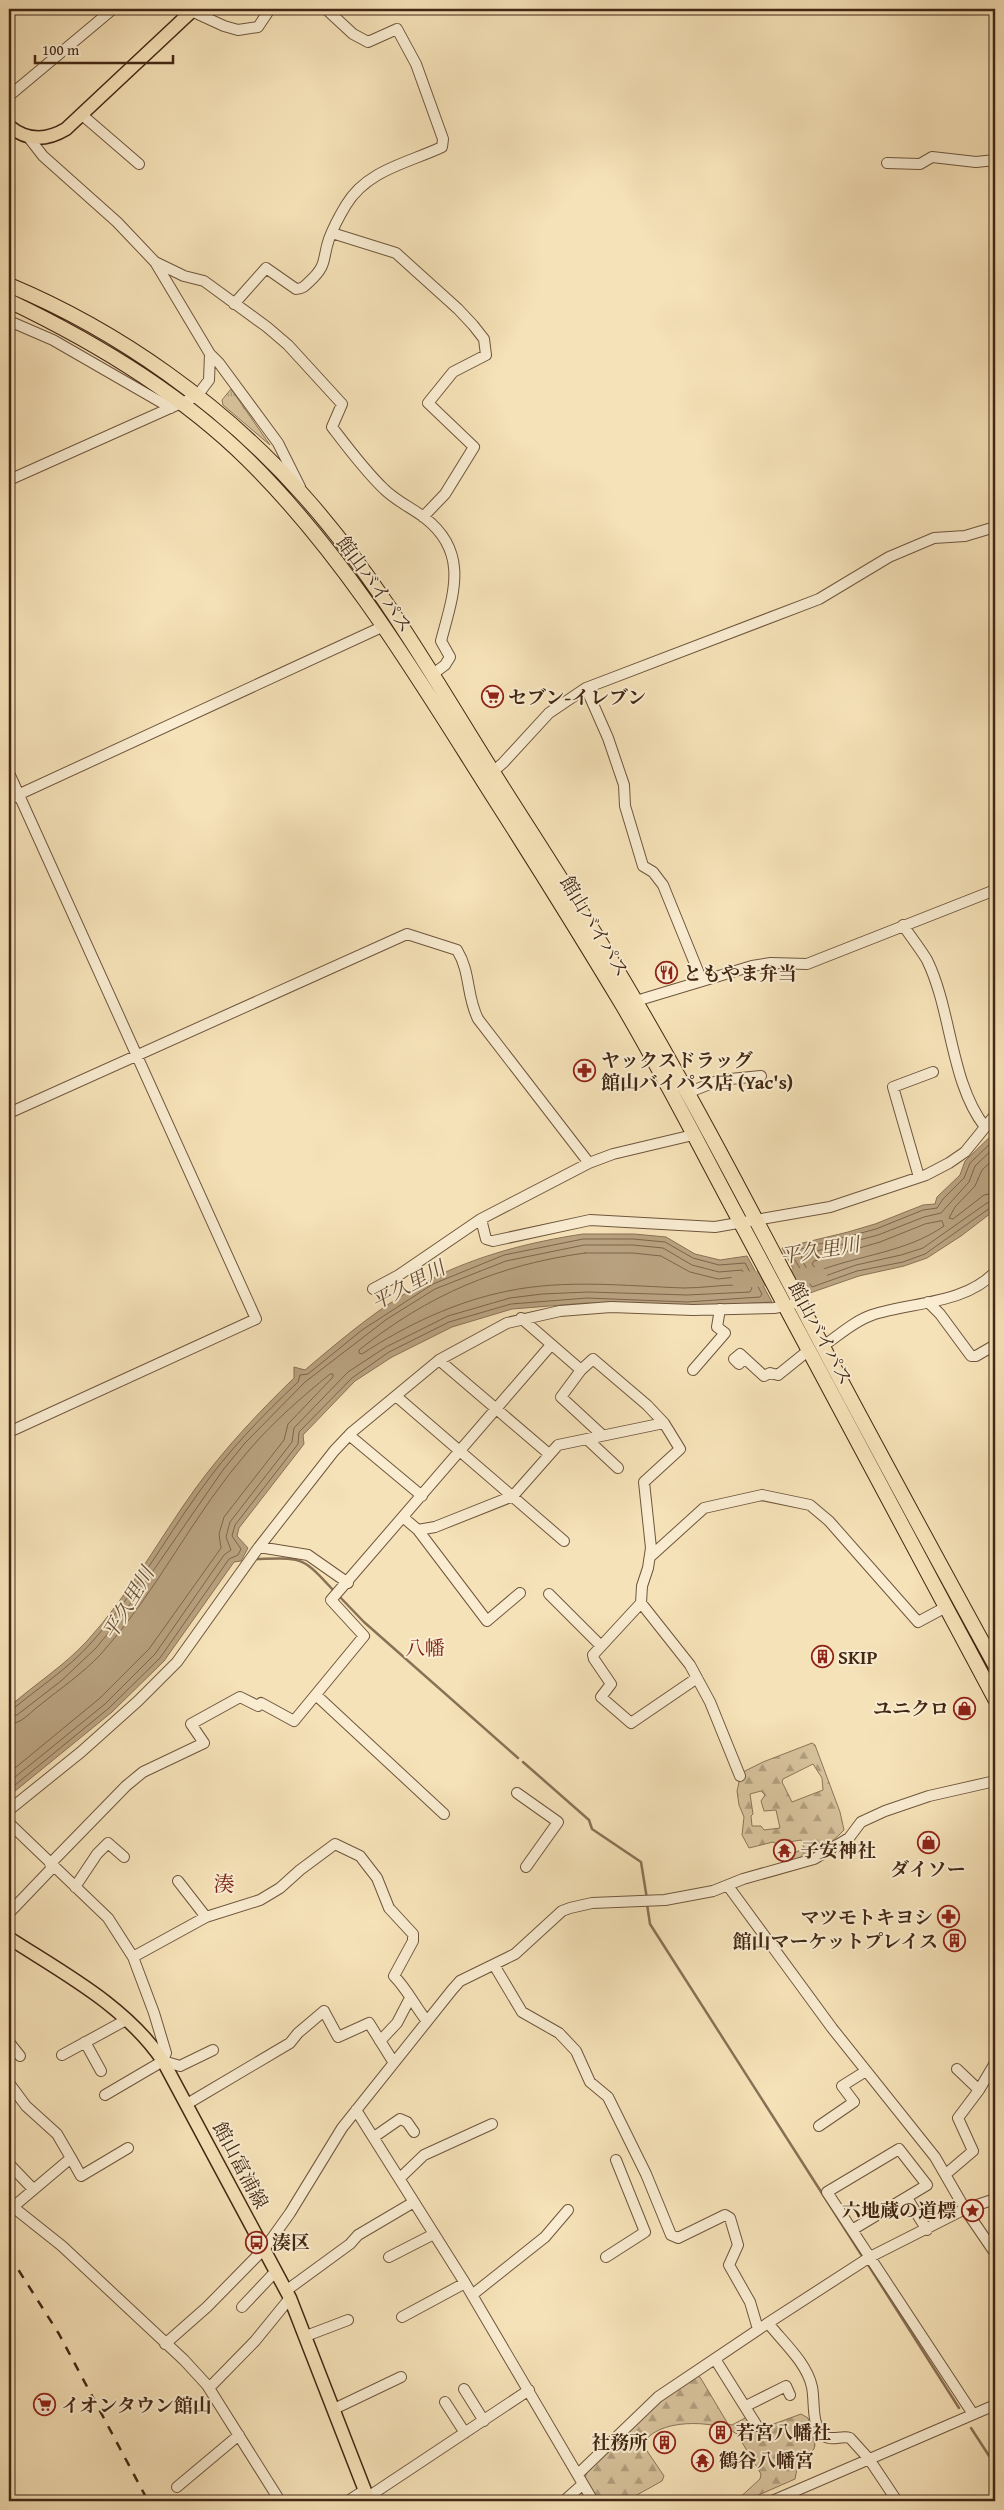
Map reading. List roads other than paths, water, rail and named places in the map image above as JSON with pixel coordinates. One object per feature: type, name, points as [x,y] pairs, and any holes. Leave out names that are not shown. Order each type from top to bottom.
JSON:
[{"type":"highway","name":"館山バイパス","points":[[9,285],[53,304],[117,342],[197,396],[252,443],[304,495],[347,548],[433,674],[488,776],[624,1009],[995,1699]]},
{"type":"highway","name":"館山バイパス","points":[[9,301],[74,334],[113,357],[244,456],[293,507],[336,559],[488,776],[636,1002],[687,1093],[995,1665]]},
{"type":"main road","points":[[9,126],[21,135],[30,138],[57,134],[81,114],[191,10]]},
{"type":"main road","name":"館山富浦線","points":[[9,1938],[100,1998],[126,2020],[163,2061],[288,2294],[367,2496]]},
{"type":"street","points":[[9,96],[113,9]]},
{"type":"street","points":[[191,10],[224,26],[238,30],[258,27],[270,9]]},
{"type":"street","points":[[301,9],[308,9]]},
{"type":"street","points":[[234,304],[266,268],[296,288],[304,287],[320,272],[327,255],[327,246],[332,232],[346,203],[376,173],[442,147],[443,139],[416,64],[397,29],[368,42],[354,34],[326,9]]},
{"type":"street","points":[[81,114],[139,164]]},
{"type":"street","points":[[30,138],[43,156],[116,222],[154,262],[210,354],[219,363],[278,443],[304,495]]},
{"type":"street","points":[[887,162],[920,164],[932,157],[976,162],[995,160]]},
{"type":"street","points":[[332,232],[396,253],[458,309],[484,339],[486,356],[453,372],[428,403],[474,447],[445,494],[423,517]]},
{"type":"street","points":[[154,262],[184,276],[204,281],[288,344],[342,404],[332,427],[384,489],[423,517],[448,543],[453,560],[455,584],[441,641],[450,657],[445,665],[433,674]]},
{"type":"street","points":[[9,321],[53,340],[176,406]]},
{"type":"street","points":[[9,480],[197,396],[209,380],[210,354]]},
{"type":"street","points":[[488,776],[549,713],[586,688],[819,599],[889,557],[934,538],[965,536],[995,527]]},
{"type":"street","points":[[9,799],[384,626]]},
{"type":"street","points":[[586,688],[608,738],[624,785],[625,806],[643,866],[653,872],[663,885],[702,981]]},
{"type":"street","points":[[9,773],[256,1319],[9,1432]]},
{"type":"street","points":[[636,1002],[752,966],[771,963],[807,964],[995,890]]},
{"type":"street","points":[[903,925],[926,960],[966,1092],[976,1116],[985,1127]]},
{"type":"street","points":[[9,1113],[407,934],[457,950],[466,967],[470,1003],[478,1019],[590,1163]]},
{"type":"street","points":[[919,1177],[893,1088],[933,1072]]},
{"type":"street","points":[[687,1093],[720,1080],[761,1076]]},
{"type":"street","points":[[481,1219],[486,1239],[493,1241],[590,1220],[702,1227],[756,1222],[830,1207],[919,1177],[949,1163],[965,1152],[995,1115]]},
{"type":"street","points":[[373,1289],[399,1275],[481,1219],[590,1163],[613,1154],[693,1135]]},
{"type":"street","points":[[823,1346],[871,1315],[928,1302],[975,1288],[987,1281],[995,1272]]},
{"type":"street","points":[[9,1810],[81,1752],[138,1701],[170,1669],[194,1640],[257,1549],[301,1490],[350,1435],[439,1360],[477,1337],[521,1318],[560,1311],[610,1308],[720,1309],[784,1305],[799,1301]]},
{"type":"street","points":[[928,1302],[940,1314],[971,1356],[976,1356],[995,1345]]},
{"type":"street","points":[[693,1370],[725,1333],[717,1327],[720,1309]]},
{"type":"street","points":[[521,1318],[580,1370]]},
{"type":"street","points":[[9,1913],[126,1786],[143,1772],[204,1743],[191,1724],[240,1697],[258,1706],[261,1703],[294,1722],[364,1636],[331,1600],[348,1583],[551,1345]]},
{"type":"street","points":[[744,1358],[764,1376],[770,1373],[778,1375],[809,1350]]},
{"type":"street","points":[[601,1434],[561,1397],[580,1370],[593,1359],[647,1406],[664,1424],[680,1449],[644,1482],[651,1556],[642,1586],[641,1603],[594,1654],[594,1659],[610,1684],[601,1697],[631,1723],[697,1678]]},
{"type":"street","points":[[439,1360],[549,1454]]},
{"type":"street","points":[[396,1396],[564,1541]]},
{"type":"street","points":[[418,1530],[435,1527],[513,1496],[558,1445],[588,1440],[601,1434],[664,1424]]},
{"type":"street","points":[[350,1435],[422,1496]]},
{"type":"street","points":[[588,1440],[618,1468]]},
{"type":"street","points":[[651,1556],[704,1508],[762,1495],[810,1506],[823,1516],[918,1622],[946,1607]]},
{"type":"street","points":[[404,1518],[418,1530],[488,1621],[520,1593]]},
{"type":"street","points":[[257,1549],[308,1555],[348,1583]]},
{"type":"street","points":[[549,1594],[601,1646]]},
{"type":"street","points":[[641,1603],[690,1665],[710,1702],[740,1776]]},
{"type":"street","points":[[316,1695],[444,1814]]},
{"type":"street","points":[[165,2344],[207,2307],[264,2248],[290,2213],[342,2128],[426,2020],[460,1981],[508,1959],[523,1949],[562,1912],[592,1904],[682,1898],[728,1886],[814,1859],[849,1838],[862,1822],[885,1811],[929,1796],[995,1781]]},
{"type":"street","points":[[517,1793],[558,1822],[526,1867]]},
{"type":"street","points":[[9,1823],[51,1866],[108,1918],[133,1958],[156,2021],[166,2053],[163,2061],[104,2095]]},
{"type":"street","points":[[75,1887],[97,1854],[108,1843],[124,1856]]},
{"type":"street","points":[[133,1958],[206,1917],[260,1900],[280,1888],[300,1870],[335,1844],[360,1856],[377,1878],[389,1908],[413,1934],[413,1941],[394,1976],[404,1986],[426,2020]]},
{"type":"street","points":[[178,1881],[206,1917]]},
{"type":"street","points":[[728,1886],[832,2028],[946,2174],[965,2210],[995,2253]]},
{"type":"street","points":[[494,1965],[522,2012],[559,2033],[576,2051],[590,2082],[608,2097],[646,2174],[671,2236],[678,2238],[725,2216],[730,2218],[738,2245],[729,2265],[750,2302],[758,2330]]},
{"type":"street","points":[[380,2041],[397,2023],[410,1998]]},
{"type":"street","points":[[187,2104],[290,2043],[324,2011],[338,2037],[369,2024],[394,2063]]},
{"type":"street","points":[[62,2055],[126,2020]]},
{"type":"street","points":[[9,2042],[20,2056]]},
{"type":"street","points":[[85,2042],[100,2070]]},
{"type":"street","points":[[163,2061],[180,2066],[213,2050]]},
{"type":"street","points":[[946,2174],[974,2151],[958,2118],[979,2090],[995,2063]]},
{"type":"street","points":[[956,2069],[979,2090]]},
{"type":"street","points":[[819,2126],[854,2102],[842,2086],[866,2071]]},
{"type":"street","points":[[9,2083],[26,2106],[57,2134],[81,2176],[128,2148]]},
{"type":"street","points":[[356,2110],[465,2283],[593,2501]]},
{"type":"street","points":[[374,2137],[400,2119],[407,2122],[414,2132]]},
{"type":"street","points":[[400,2178],[424,2154],[492,2124]]},
{"type":"street","points":[[852,2230],[927,2185],[899,2148],[827,2192],[852,2230],[867,2259],[973,2414]]},
{"type":"street","points":[[71,2158],[13,2206],[62,2246],[184,2360],[209,2388],[280,2501]]},
{"type":"street","points":[[606,2257],[645,2232],[616,2160]]},
{"type":"street","points":[[9,2164],[33,2189]]},
{"type":"street","points":[[907,2198],[927,2230]]},
{"type":"street","points":[[578,2474],[658,2397],[768,2323],[867,2259],[965,2210],[995,2199]]},
{"type":"street","points":[[209,2388],[255,2341],[288,2294],[350,2244],[358,2235],[414,2202]]},
{"type":"street","points":[[472,2295],[545,2237],[568,2210]]},
{"type":"street","points":[[389,2258],[434,2234]]},
{"type":"street","points":[[242,2307],[276,2271]]},
{"type":"street","points":[[402,2317],[465,2283]]},
{"type":"street","points":[[306,2336],[348,2320]]},
{"type":"street","points":[[768,2323],[807,2373],[812,2385],[817,2423],[823,2435],[826,2438],[850,2438],[869,2459],[896,2501]]},
{"type":"street","points":[[714,2359],[746,2406],[757,2426]]},
{"type":"street","points":[[334,2409],[401,2376]]},
{"type":"street","points":[[746,2406],[786,2386],[790,2395]]},
{"type":"street","points":[[464,2389],[484,2421]]},
{"type":"street","points":[[348,2501],[367,2496],[529,2390]]},
{"type":"street","points":[[445,2402],[465,2433]]},
{"type":"street","points":[[772,2501],[995,2405]]},
{"type":"street","points":[[177,2487],[239,2435]]},
{"type":"street","points":[[564,2501],[583,2484]]},
{"type":"water","points":[[995,1132],[995,1210],[961,1236],[927,1258],[904,1266],[859,1276],[807,1294],[782,1248],[848,1232],[875,1224],[923,1205],[935,1204],[937,1197],[960,1175],[965,1161]]},
{"type":"water","points":[[583,1234],[634,1234],[666,1237],[695,1254],[720,1260],[747,1256],[772,1302],[687,1307],[587,1303],[512,1309],[452,1327],[392,1357],[355,1381],[303,1435],[304,1444],[239,1528],[237,1536],[248,1548],[241,1561],[234,1562],[164,1661],[112,1712],[9,1796],[9,1707],[69,1659],[87,1641],[117,1605],[206,1474],[242,1431],[294,1378],[294,1367],[305,1370],[381,1309],[431,1279],[505,1250]]},
{"type":"waterway","name":"平久里川","points":[[739,1280],[819,1275]]},
{"type":"waterway","points":[[255,1559],[292,1559],[300,1561],[314,1571],[334,1591]]},
{"type":"waterway","points":[[338,1595],[364,1622],[518,1758]]},
{"type":"waterway","points":[[523,1762],[589,1820],[592,1829],[641,1862],[647,1899]]},
{"type":"waterway","points":[[647,1904],[650,1924],[864,2259]]},
{"type":"waterway","points":[[867,2263],[959,2408]]},
{"type":"waterway","points":[[971,2428],[995,2465]]},
{"type":"railway","points":[[9,2255],[59,2334],[148,2501]]},
{"type":"place","name":"セブン-イレブン","points":[[492,697]]},
{"type":"place","name":"ともやま弁当","points":[[667,973]]},
{"type":"place","name":"ヤックスドラッグ 館山バイパス店 (Yac's)","points":[[585,1071]]},
{"type":"place","name":"SKIP","points":[[822,1657]]},
{"type":"place","name":"ユニクロ","points":[[965,1708]]},
{"type":"place","name":"ダイソー","points":[[928,1843]]},
{"type":"place","name":"子安神社","points":[[784,1850]]},
{"type":"place","name":"マツモトキヨシ","points":[[949,1917]]},
{"type":"place","name":"館山マーケットプレイス","points":[[954,1941]]},
{"type":"place","name":"六地蔵の道標","points":[[972,2210]]},
{"type":"place","name":"湊区","points":[[256,2242]]},
{"type":"place","name":"イオンタウン館山","points":[[45,2405]]},
{"type":"place","name":"若宮八幡社","points":[[720,2432]]},
{"type":"place","name":"社務所","points":[[664,2442]]},
{"type":"place","name":"鶴谷八幡宮","points":[[703,2460]]},
{"type":"district","name":"八幡","points":[[425,1648]]},
{"type":"district","name":"湊","points":[[224,1884]]}]
